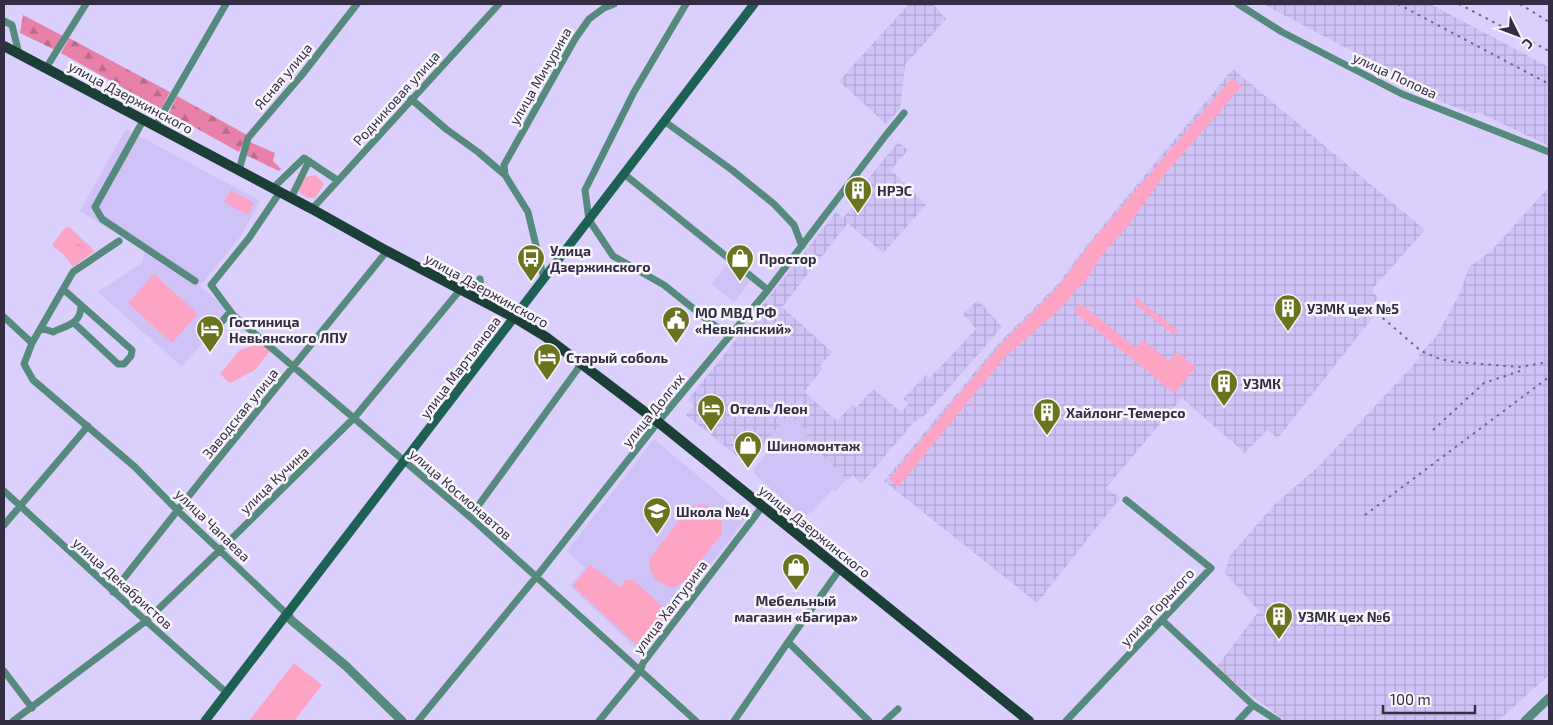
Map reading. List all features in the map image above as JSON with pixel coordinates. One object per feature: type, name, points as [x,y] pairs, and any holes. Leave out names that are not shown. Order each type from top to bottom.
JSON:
[{"type":"main road","name":"улица Мартьянова","points":[[205,721],[754,4]]},
{"type":"main road","name":"улица Дзержинского","points":[[4,46],[312,208],[388,251],[515,318],[546,337],[658,422],[1029,721]]},
{"type":"street","points":[[46,68],[86,4]]},
{"type":"street","points":[[156,125],[226,4]]},
{"type":"street","name":"Ясная улица","points":[[239,170],[248,138],[301,76],[357,4]]},
{"type":"street","name":"Родниковая улица","points":[[312,208],[498,4]]},
{"type":"street","name":"улица Мичурина","points":[[505,175],[504,165],[575,39],[589,19],[604,8],[614,4]]},
{"type":"street","points":[[686,4],[634,92],[585,190],[589,220],[614,256],[664,285],[730,337]]},
{"type":"street","name":"улица Попова","points":[[1238,4],[1282,32],[1402,94],[1549,152]]},
{"type":"street","points":[[4,21],[12,25],[19,54]]},
{"type":"street","points":[[411,99],[505,175],[528,212],[544,279]]},
{"type":"street","name":"улица Долгих","points":[[418,721],[537,576],[658,422],[768,290],[904,113]]},
{"type":"street","points":[[144,119],[95,206],[102,219],[195,281]]},
{"type":"street","points":[[664,121],[732,170],[774,204],[794,225],[802,246]]},
{"type":"street","points":[[276,190],[304,158],[337,180]]},
{"type":"street","points":[[291,198],[309,162]]},
{"type":"street","points":[[624,174],[768,290]]},
{"type":"street","name":"улица Космонавтов","points":[[276,190],[249,238],[210,285],[230,312],[537,576],[696,721]]},
{"type":"street","name":"улица Чапаева","points":[[119,241],[73,272],[32,343],[24,364],[33,380],[135,467],[291,620],[346,666],[402,721]]},
{"type":"street","name":"Заводская улица","points":[[113,592],[388,251]]},
{"type":"street","points":[[480,279],[483,302]]},
{"type":"street","points":[[63,289],[132,350],[131,356],[124,364],[118,364],[74,323]]},
{"type":"street","name":"улица Кучина","points":[[13,721],[146,621],[219,551],[354,418],[460,290]]},
{"type":"street","points":[[41,328],[53,332],[74,323],[81,314],[81,305]]},
{"type":"street","points":[[208,338],[230,312]]},
{"type":"street","points":[[4,317],[32,343]]},
{"type":"street","points":[[470,518],[582,363]]},
{"type":"street","points":[[4,525],[88,426]]},
{"type":"street","name":"улица Декабристов","points":[[4,491],[113,592],[227,693]]},
{"type":"street","name":"улица Горького","points":[[1066,721],[1211,568],[1126,500]]},
{"type":"street","name":"улица Халтурина","points":[[599,721],[640,671],[643,663],[762,507]]},
{"type":"street","points":[[734,721],[840,569]]},
{"type":"street","points":[[1162,620],[1253,705],[1278,721]]},
{"type":"street","points":[[788,642],[869,721]]},
{"type":"street","points":[[4,670],[32,708]]},
{"type":"street","points":[[1525,721],[1549,698]]},
{"type":"street","points":[[1238,721],[1253,705]]},
{"type":"street","points":[[885,721],[898,709]]},
{"type":"shaded area","points":[[909,4],[933,4],[946,19],[905,65],[900,109],[886,124],[839,81]]},
{"type":"shaded area","points":[[1263,4],[1430,4],[1549,67],[1549,146],[1478,112],[1473,114],[1417,92],[1369,60]]},
{"type":"shaded area","points":[[1233,69],[1425,230],[1374,287],[1373,293],[1379,298],[1369,309],[1373,317],[1278,438],[1267,430],[1245,453],[1182,398],[1106,488],[1120,498],[1037,603],[884,481],[998,344],[1057,285],[1087,245]]},
{"type":"shaded area","points":[[126,129],[260,201],[241,236],[200,286],[229,310],[182,367],[98,292],[143,262],[144,251],[80,211]]},
{"type":"shaded area","points":[[898,142],[908,150],[891,170],[926,205],[883,253],[848,223],[782,307],[832,352],[820,366],[823,368],[804,392],[837,421],[852,405],[856,408],[873,389],[901,412],[909,404],[903,399],[926,375],[930,378],[976,329],[963,314],[978,300],[1002,327],[925,415],[914,422],[861,484],[853,475],[848,480],[805,438],[809,432],[789,414],[747,464],[686,415],[694,405],[688,400],[836,212],[843,218],[859,199],[855,195]]},
{"type":"shaded area","points":[[1549,187],[1549,675],[1498,721],[1285,721],[1216,668],[1259,611],[1225,573],[1229,557],[1274,505],[1320,465],[1420,358],[1418,356],[1436,337],[1460,293],[1469,267],[1491,251]]},
{"type":"shaded area","points":[[729,262],[751,280],[734,302],[711,284]]},
{"type":"shaded area","points":[[789,414],[810,432],[805,438],[847,479],[835,492],[832,490],[804,518],[756,475],[753,469],[775,444],[768,438]]},
{"type":"shaded area","name":"Школа №4","points":[[654,439],[747,517],[642,654],[570,586],[585,568],[567,551]]},
{"type":"green space","points":[[23,15],[63,36],[55,50],[20,33]]},
{"type":"green space","points":[[69,38],[170,92],[161,109],[61,53]]},
{"type":"green space","points":[[1232,78],[1242,86],[1165,174],[1128,226],[1101,256],[1089,276],[1061,308],[1005,357],[898,487],[889,479],[999,346],[1058,287],[1088,246]]},
{"type":"green space","points":[[177,96],[247,135],[239,152],[169,113]]},
{"type":"green space","points":[[250,142],[275,153],[273,161],[281,169],[279,171],[246,155]]},
{"type":"green space","points":[[316,175],[324,184],[315,198],[307,198],[299,192],[300,184],[305,177]]},
{"type":"green space","points":[[231,190],[254,203],[248,215],[224,202]]},
{"type":"green space","points":[[69,227],[95,251],[73,267],[63,254],[52,245],[64,229]]},
{"type":"green space","points":[[67,235],[87,252],[76,259],[59,245]]},
{"type":"green space","points":[[154,274],[198,314],[172,343],[128,303]]},
{"type":"green space","points":[[1137,298],[1178,331],[1174,335],[1133,302]]},
{"type":"green space","points":[[1080,303],[1136,348],[1143,340],[1169,361],[1177,352],[1196,367],[1174,393],[1074,312]]},
{"type":"green space","points":[[261,343],[270,351],[255,370],[230,383],[220,374],[240,350]]},
{"type":"green space","points":[[702,504],[716,510],[722,521],[722,534],[684,582],[673,588],[662,584],[653,575],[649,559],[689,508]]},
{"type":"green space","points":[[590,565],[620,587],[626,580],[633,580],[670,613],[642,650],[573,586]]},
{"type":"green space","points":[[294,663],[322,685],[294,721],[249,721]]},
{"type":"railway","points":[[1398,4],[1549,84]]},
{"type":"railway","points":[[1459,4],[1549,51]]},
{"type":"railway","points":[[1520,4],[1549,22]]},
{"type":"railway","points":[[1377,313],[1421,351],[1440,359],[1520,367],[1549,362]]},
{"type":"railway","points":[[1433,430],[1484,383],[1523,370]]},
{"type":"railway","points":[[1365,515],[1549,377]]},
{"type":"place","name":"НРЭС","points":[[858,214]]},
{"type":"place","name":"Улица Дзержинского","points":[[531,282]]},
{"type":"place","name":"Простор","points":[[740,282]]},
{"type":"place","name":"УЗМК цех №5","points":[[1288,332]]},
{"type":"place","name":"МО МВД РФ «Невьянский»","points":[[676,344]]},
{"type":"place","name":"Гостиница Невьянского ЛПУ","points":[[210,353]]},
{"type":"place","name":"Старый соболь","points":[[547,381]]},
{"type":"place","name":"УЗМК","points":[[1224,407]]},
{"type":"place","name":"Отель Леон","points":[[711,432]]},
{"type":"place","name":"Хайлонг-Темерсо","points":[[1047,436]]},
{"type":"place","name":"Шиномонтаж","points":[[748,469]]},
{"type":"place","name":"Школа №4","points":[[657,535]]},
{"type":"place","name":"Мебельный магазин «Багира»","points":[[796,591]]},
{"type":"place","name":"УЗМК цех №6","points":[[1279,640]]}]
